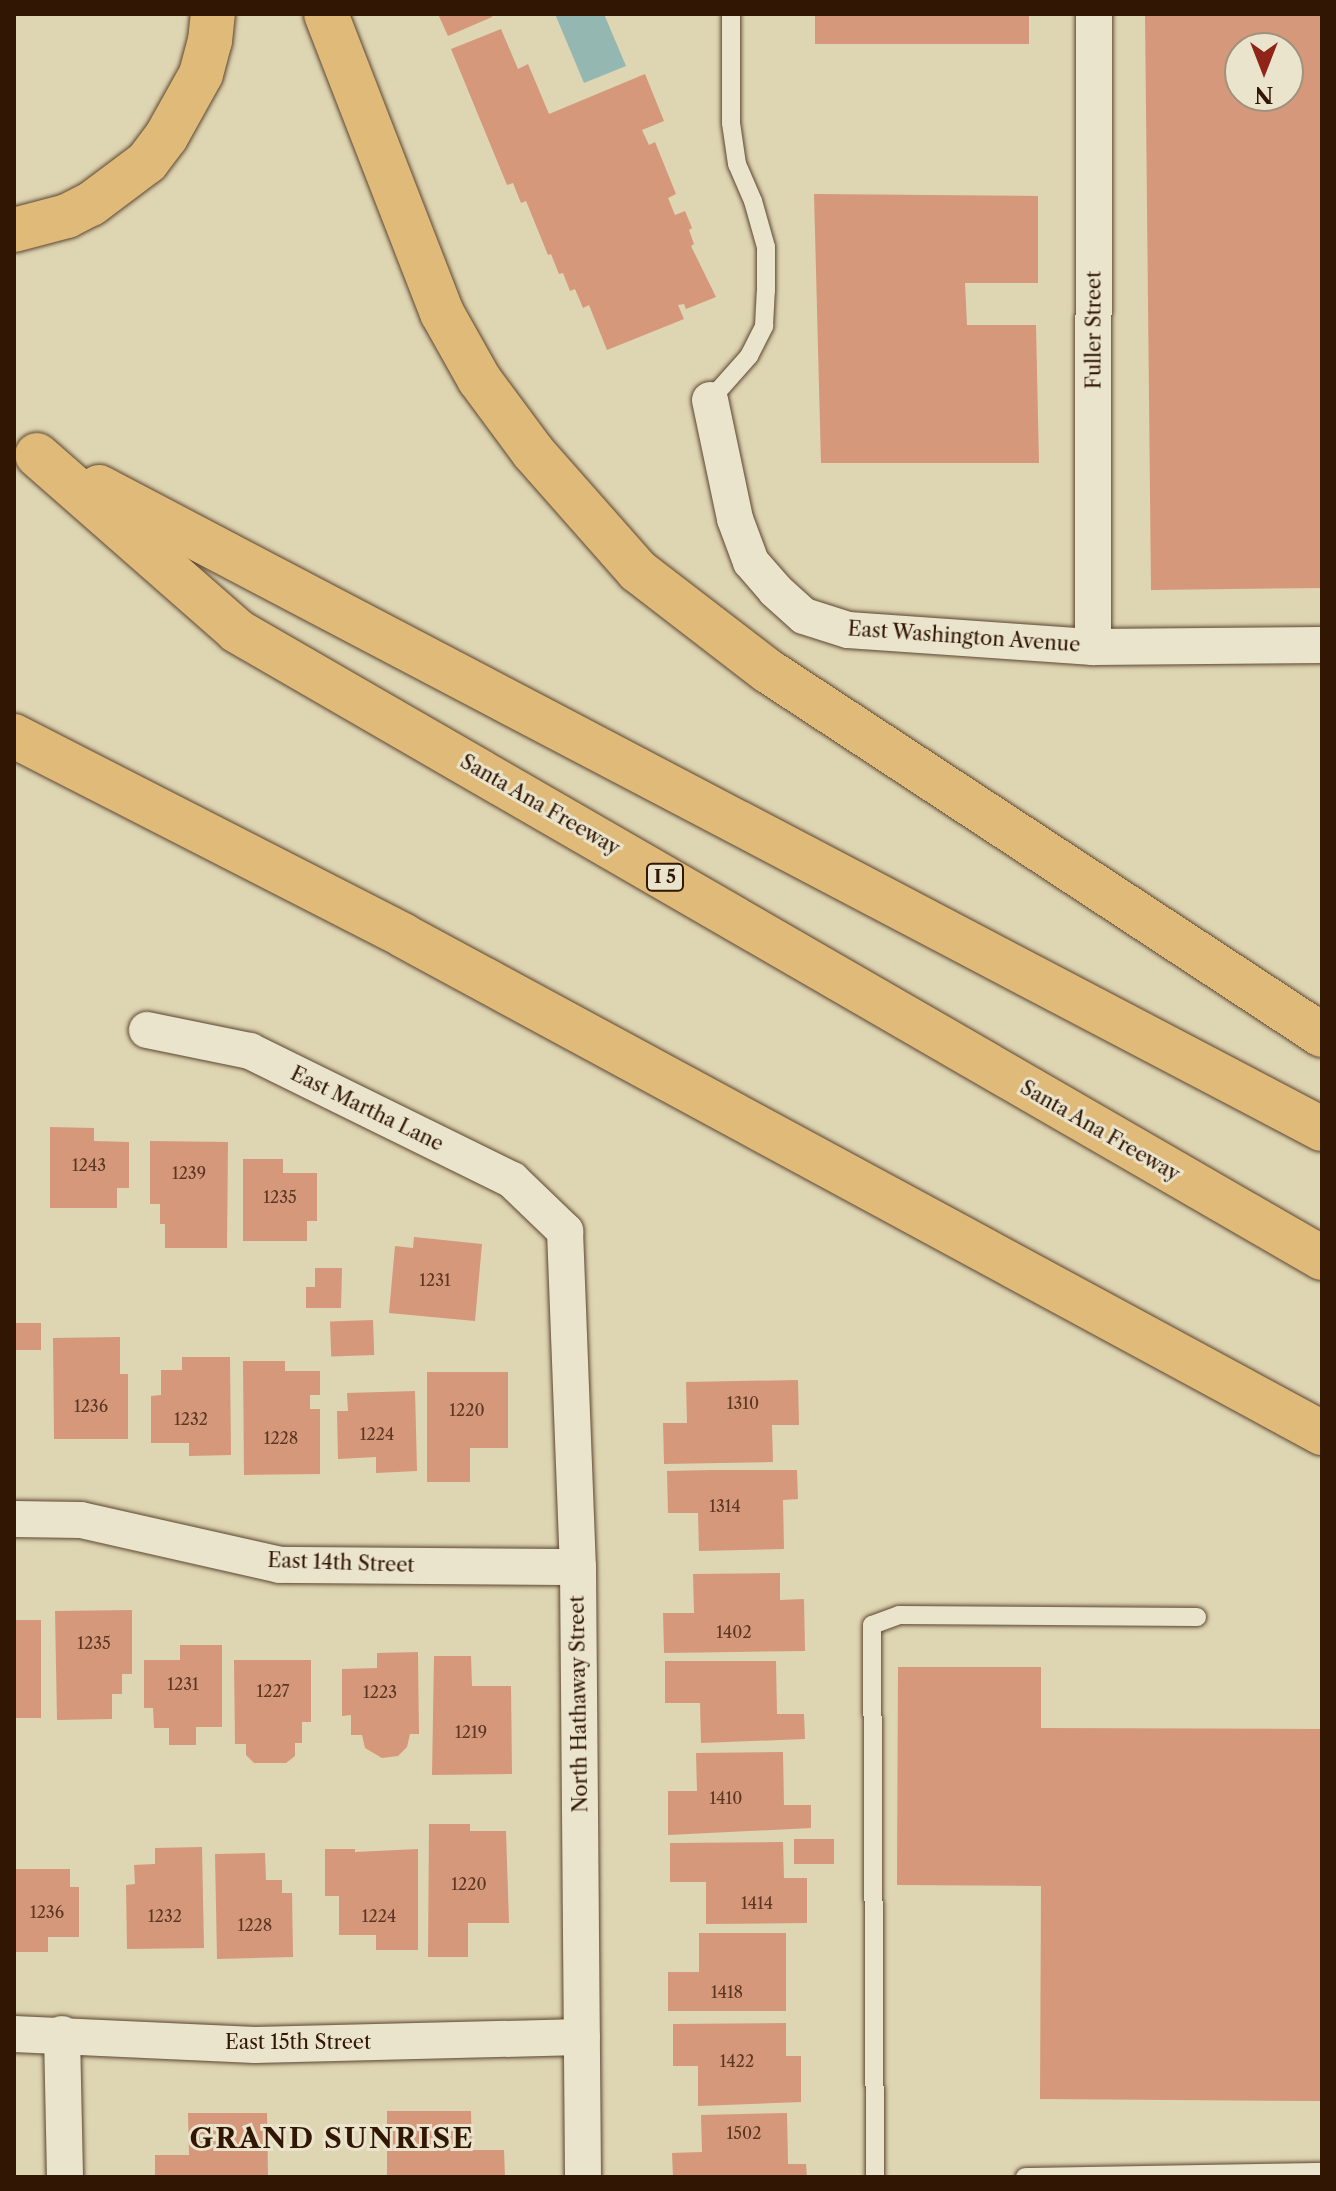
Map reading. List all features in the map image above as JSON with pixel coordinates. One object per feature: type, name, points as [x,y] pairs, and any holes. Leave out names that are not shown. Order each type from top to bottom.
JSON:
[{"type":"highway","points":[[14,230],[79,210],[123,184],[147,162],[166,137],[201,74],[213,14]]},
{"type":"highway","points":[[326,14],[442,313],[472,366],[533,452],[638,571],[768,671],[1322,1035]]},
{"type":"highway","name":"Santa Ana Freeway","points":[[26,449],[1322,1129]]},
{"type":"highway","name":"Santa Ana Freeway","points":[[26,449],[237,631],[1322,1258]]},
{"type":"highway","points":[[14,736],[404,936],[1322,1433]]},
{"type":"street","name":"Fuller Street","points":[[1093,647],[1094,14]]},
{"type":"street","name":"East Washington Avenue","points":[[710,400],[735,519],[751,562],[775,590],[804,616],[848,630],[1093,647],[1322,645]]},
{"type":"street","name":"East Martha Lane","points":[[147,1030],[250,1051],[512,1180],[565,1231]]},
{"type":"street","name":"North Hathaway Street","points":[[565,1231],[578,1567],[583,2177]]},
{"type":"street","name":"East 14th Street","points":[[14,1519],[81,1520],[280,1565],[578,1567]]},
{"type":"street","name":"East 15th Street","points":[[14,2034],[255,2045],[582,2037]]},
{"type":"street","points":[[62,2034],[65,2177]]},
{"type":"lane","points":[[710,400],[749,356],[764,326],[766,302],[766,247],[753,201],[737,164],[731,123],[731,14]]},
{"type":"lane","points":[[875,2177],[872,1625],[899,1615],[1197,1617]]},
{"type":"lane","points":[[1025,2177],[1322,2172]]},
{"type":"water","points":[[555,14],[604,14],[626,66],[584,83]]},
{"type":"building","points":[[438,14],[491,14],[492,17],[448,36]]},
{"type":"building","points":[[815,14],[1029,14],[1029,44],[815,44]]},
{"type":"building","points":[[1145,14],[1322,14],[1322,588],[1151,590]]},
{"type":"building","points":[[501,29],[518,69],[528,64],[549,114],[645,74],[664,121],[642,130],[649,145],[655,142],[676,194],[668,198],[675,215],[685,211],[692,228],[689,230],[694,244],[691,246],[716,297],[686,309],[684,304],[678,305],[684,319],[607,350],[589,305],[583,308],[575,289],[570,291],[563,273],[559,274],[551,254],[548,255],[526,201],[521,203],[513,183],[507,185],[451,49]]},
{"type":"building","points":[[814,194],[1038,196],[1038,283],[965,283],[967,325],[1036,325],[1039,463],[821,463]]},
{"type":"building","points":[[50,1127],[94,1128],[94,1141],[129,1142],[129,1188],[117,1188],[117,1208],[50,1208]]},
{"type":"building","points":[[150,1141],[228,1142],[227,1248],[165,1248],[165,1224],[160,1224],[160,1204],[150,1204]]},
{"type":"building","points":[[243,1159],[283,1159],[283,1173],[317,1173],[317,1221],[307,1221],[307,1241],[243,1241]]},
{"type":"building","points":[[414,1237],[482,1244],[475,1321],[389,1313],[395,1246],[413,1248]]},
{"type":"building","points":[[315,1268],[342,1268],[341,1308],[306,1308],[306,1287],[315,1287]]},
{"type":"building","points":[[373,1320],[374,1355],[331,1356],[330,1322]]},
{"type":"building","points":[[14,1323],[41,1323],[41,1350],[14,1350]]},
{"type":"building","points":[[120,1337],[120,1374],[128,1374],[128,1439],[54,1439],[53,1338]]},
{"type":"building","points":[[182,1357],[230,1357],[231,1455],[189,1456],[189,1443],[151,1443],[151,1396],[161,1395],[161,1370],[182,1370]]},
{"type":"building","points":[[243,1361],[285,1361],[285,1371],[320,1371],[320,1395],[310,1395],[310,1409],[320,1409],[320,1474],[244,1475]]},
{"type":"building","points":[[427,1372],[508,1372],[508,1448],[470,1448],[470,1482],[427,1482]]},
{"type":"building","points":[[798,1380],[799,1425],[772,1425],[773,1462],[664,1464],[663,1423],[687,1423],[686,1382]]},
{"type":"building","points":[[415,1391],[417,1471],[376,1473],[376,1457],[338,1459],[337,1411],[348,1411],[347,1393]]},
{"type":"building","points":[[797,1470],[798,1499],[783,1500],[784,1549],[699,1551],[698,1513],[668,1513],[667,1471]]},
{"type":"building","points":[[780,1573],[780,1600],[804,1599],[805,1651],[664,1653],[663,1613],[694,1613],[693,1574]]},
{"type":"building","points":[[132,1610],[132,1674],[122,1674],[122,1694],[112,1694],[112,1719],[57,1720],[55,1611]]},
{"type":"building","points":[[14,1620],[41,1620],[41,1718],[14,1718]]},
{"type":"building","points":[[180,1645],[222,1645],[222,1727],[196,1727],[196,1745],[169,1745],[169,1728],[154,1728],[153,1708],[144,1708],[144,1660],[180,1660]]},
{"type":"building","points":[[418,1652],[419,1734],[410,1734],[407,1747],[398,1756],[382,1758],[365,1748],[362,1735],[351,1735],[351,1715],[342,1716],[342,1669],[377,1668],[377,1653]]},
{"type":"building","points":[[434,1656],[471,1656],[472,1686],[511,1686],[512,1774],[432,1775]]},
{"type":"building","points":[[234,1660],[311,1660],[311,1722],[302,1722],[302,1743],[295,1743],[295,1756],[286,1763],[254,1763],[246,1755],[246,1744],[235,1744]]},
{"type":"building","points":[[665,1661],[776,1661],[777,1714],[804,1714],[805,1739],[701,1743],[700,1703],[665,1703]]},
{"type":"building","points":[[898,1667],[1041,1667],[1041,1728],[1322,1729],[1322,2101],[1040,2099],[1041,1886],[897,1885]]},
{"type":"building","points":[[783,1752],[784,1805],[811,1805],[811,1828],[668,1835],[668,1791],[697,1791],[696,1753]]},
{"type":"building","points":[[429,1824],[470,1824],[470,1831],[506,1831],[509,1923],[468,1923],[468,1957],[428,1957]]},
{"type":"building","points":[[794,1839],[834,1839],[834,1864],[794,1864]]},
{"type":"building","points":[[783,1842],[784,1878],[807,1878],[807,1923],[706,1924],[706,1882],[670,1882],[670,1843]]},
{"type":"building","points":[[202,1847],[204,1948],[127,1949],[126,1885],[135,1884],[134,1865],[155,1864],[155,1848]]},
{"type":"building","points":[[325,1849],[355,1849],[355,1852],[418,1849],[418,1950],[376,1950],[376,1935],[339,1935],[339,1896],[325,1896]]},
{"type":"building","points":[[265,1853],[266,1880],[282,1880],[282,1893],[292,1893],[293,1957],[217,1959],[215,1854]]},
{"type":"building","points":[[14,1869],[70,1869],[70,1887],[79,1887],[79,1937],[48,1937],[48,1952],[14,1952]]},
{"type":"building","points":[[699,1933],[786,1933],[786,2011],[668,2011],[668,1972],[699,1972]]},
{"type":"building","points":[[786,2023],[786,2056],[801,2056],[801,2102],[698,2106],[698,2066],[673,2066],[673,2024]]},
{"type":"building","points":[[387,2111],[471,2111],[472,2150],[504,2150],[505,2177],[387,2177]]},
{"type":"building","points":[[188,2113],[267,2113],[268,2177],[155,2177],[155,2155],[189,2155]]},
{"type":"building","points":[[787,2113],[788,2164],[806,2164],[807,2177],[673,2177],[672,2153],[702,2152],[701,2115]]},
{"type":"district","name":"GRAND SUNRISE","points":[[332,2138]]}]
